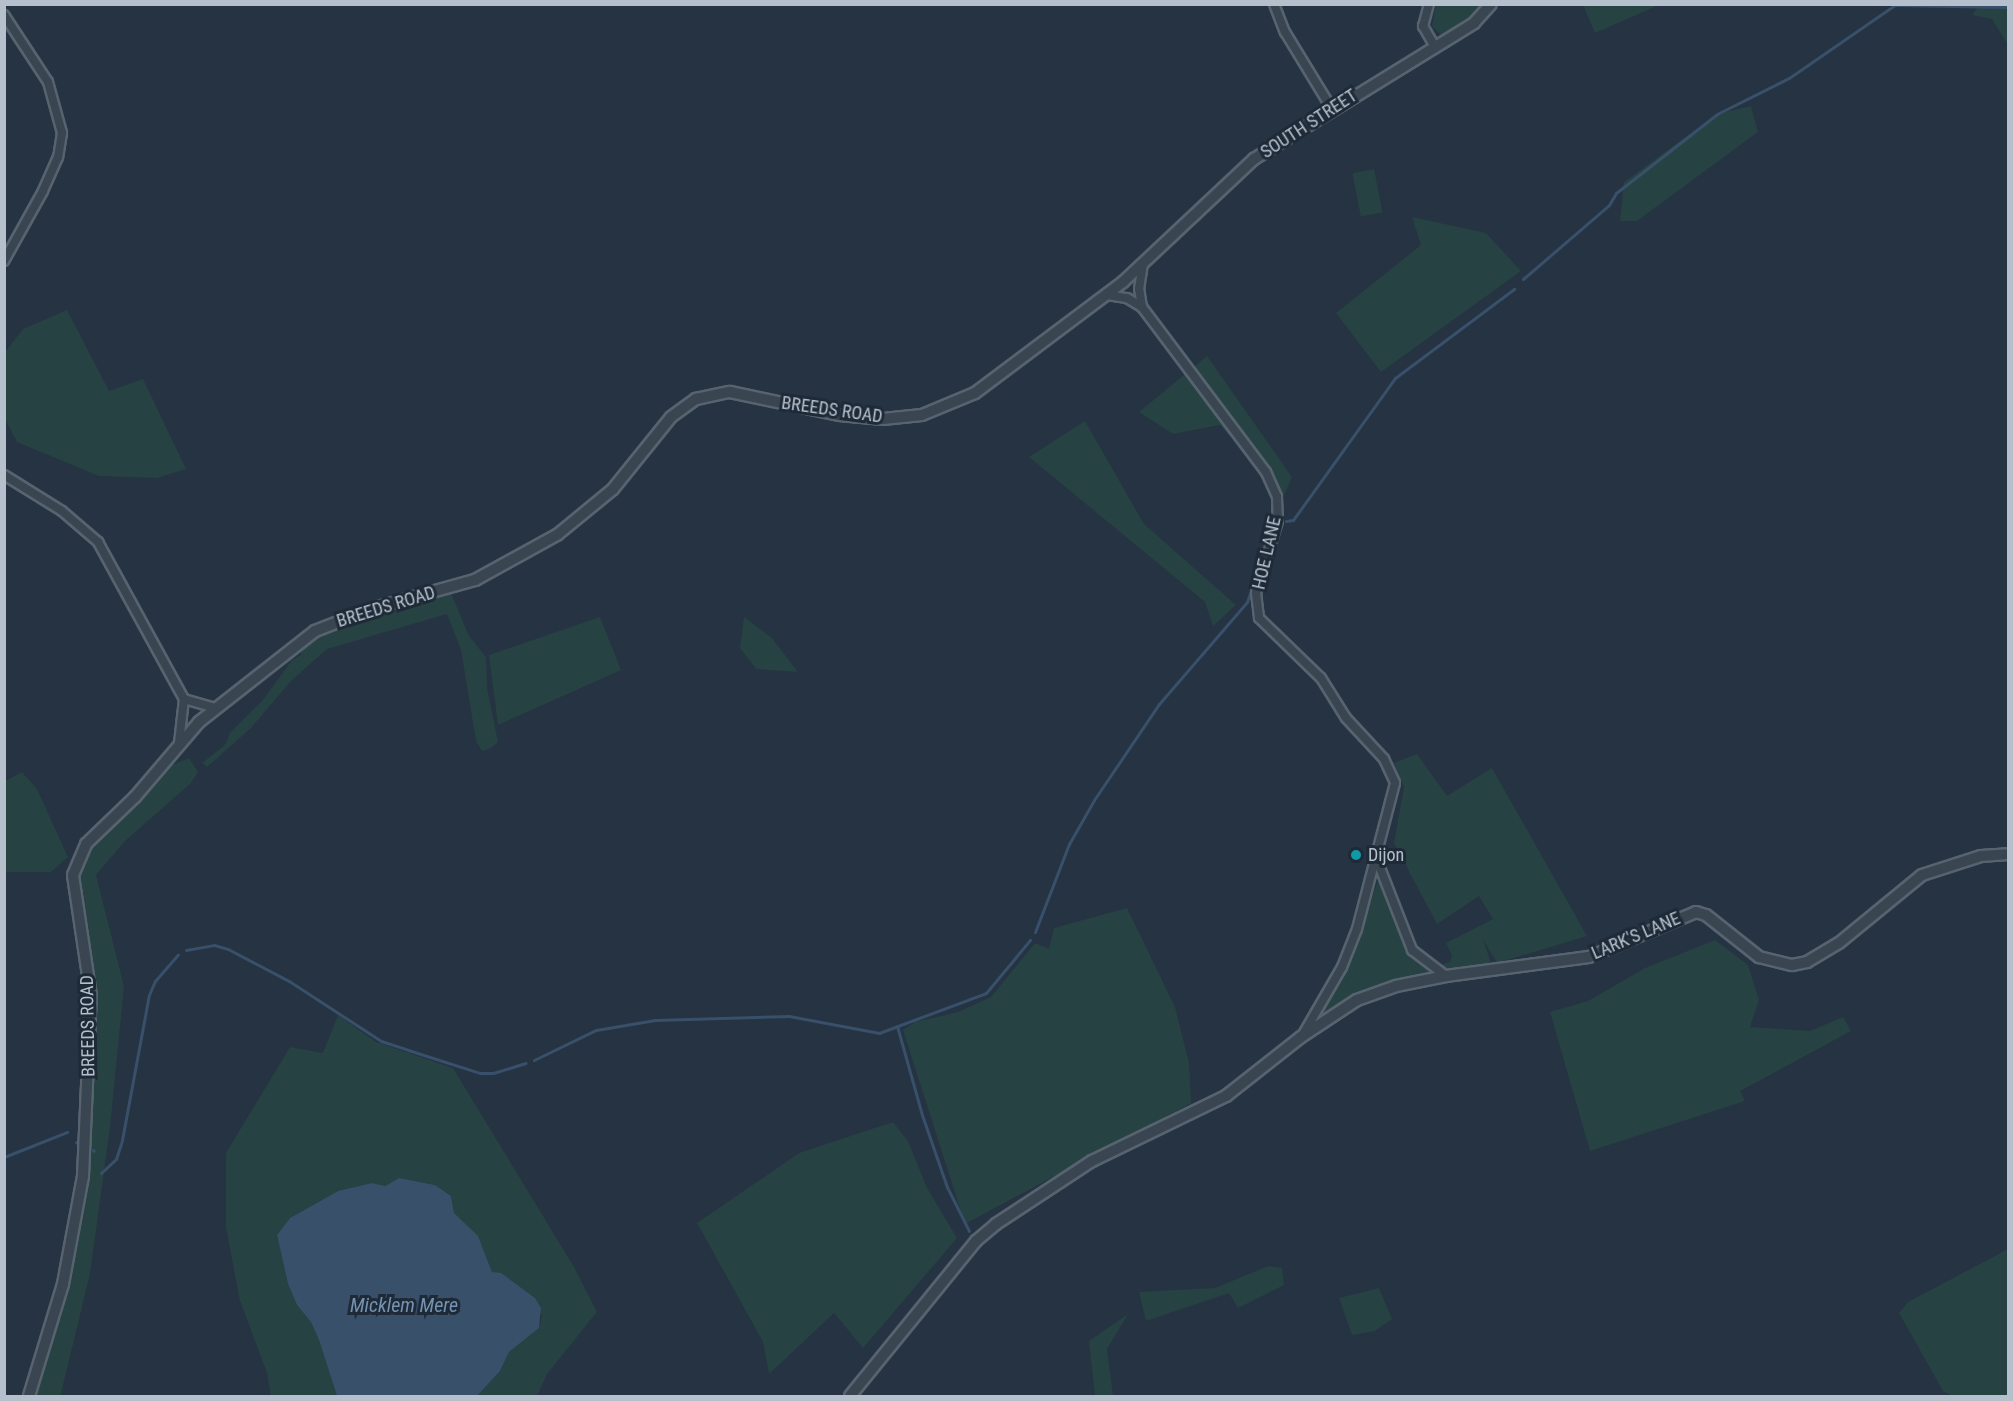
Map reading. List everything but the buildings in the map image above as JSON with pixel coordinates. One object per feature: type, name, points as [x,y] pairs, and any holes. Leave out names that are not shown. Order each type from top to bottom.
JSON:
[{"type":"street","points":[[1274,4],[1285,32],[1332,109]]},
{"type":"street","points":[[1429,4],[1423,26],[1435,47]]},
{"type":"street","name":"SOUTH STREET","points":[[1143,265],[1227,181],[1332,109],[1474,23],[1491,4]]},
{"type":"street","points":[[4,15],[48,82],[62,133],[58,157],[43,191],[4,261]]},
{"type":"street","points":[[1142,307],[1139,289],[1143,265]]},
{"type":"street","name":"BREEDS ROAD","points":[[29,1396],[61,1294],[84,1176],[91,996],[72,875],[86,844],[135,797],[179,743],[215,708],[315,631],[374,608],[475,580],[548,541],[613,489],[671,417],[696,399],[730,392],[850,416],[883,419],[922,415],[975,393],[1107,295],[1143,265]]},
{"type":"street","points":[[1107,295],[1127,298],[1142,307]]},
{"type":"street","name":"HOE LANE","points":[[1142,307],[1266,472],[1277,497],[1278,521],[1256,607],[1265,625],[1321,678],[1346,718],[1384,759],[1392,775],[1394,796],[1377,860],[1342,967],[1301,1037]]},
{"type":"street","points":[[4,475],[62,511],[98,542],[184,699],[179,743]]},
{"type":"street","points":[[184,699],[215,708]]},
{"type":"street","name":"LARK'S LANE","points":[[850,1396],[976,1241],[996,1224],[1092,1161],[1226,1096],[1301,1037],[1366,996],[1396,986],[1446,976],[1589,957],[1696,912],[1706,915],[1759,957],[1792,965],[1806,962],[1839,943],[1922,875],[1981,856],[2008,854]]},
{"type":"street","points":[[1377,860],[1412,950],[1446,976]]},
{"type":"green space","points":[[1980,4],[2008,5],[2008,45],[1992,19],[1972,15]]},
{"type":"green space","points":[[1436,5],[1488,5],[1443,37],[1432,26]]},
{"type":"green space","points":[[1583,5],[1659,5],[1595,33]]},
{"type":"green space","points":[[1751,106],[1758,132],[1637,221],[1620,221],[1624,182],[1717,114]]},
{"type":"green space","points":[[1374,169],[1382,212],[1361,216],[1352,173]]},
{"type":"green space","points":[[1412,217],[1486,233],[1521,271],[1381,372],[1336,313],[1421,245]]},
{"type":"green space","points":[[67,310],[109,391],[143,379],[186,469],[157,478],[99,476],[17,442],[5,419],[5,352],[23,329]]},
{"type":"green space","points":[[1207,356],[1292,477],[1278,510],[1251,460],[1220,425],[1173,434],[1139,412]]},
{"type":"green space","points":[[1085,421],[1144,524],[1236,605],[1213,626],[1205,602],[1029,457]]},
{"type":"green space","points":[[451,593],[469,636],[486,657],[487,688],[498,742],[491,748],[482,751],[476,741],[461,650],[447,614],[327,649],[290,682],[251,728],[207,767],[202,763],[225,745],[230,733],[262,701],[292,660],[301,655],[301,651],[292,653],[308,637],[369,612],[384,613]]},
{"type":"green space","points":[[600,617],[621,670],[498,725],[489,655]]},
{"type":"green space","points":[[744,617],[772,638],[798,672],[756,669],[740,648]]},
{"type":"green space","points":[[1417,754],[1447,796],[1492,768],[1587,936],[1497,963],[1483,939],[1492,966],[1445,971],[1437,966],[1450,962],[1452,955],[1446,943],[1493,919],[1479,896],[1437,924],[1394,843],[1404,787],[1394,763]]},
{"type":"green space","points":[[189,758],[198,772],[191,783],[124,842],[96,875],[124,986],[110,1127],[90,1274],[61,1393],[60,1396],[31,1396],[47,1359],[69,1272],[92,1057],[75,879],[89,844],[169,766]]},
{"type":"green space","points":[[22,772],[37,789],[68,857],[51,872],[5,872],[5,781]]},
{"type":"green space","points":[[1378,881],[1383,883],[1410,951],[1429,969],[1426,975],[1320,1018],[1319,1014],[1355,944]]},
{"type":"green space","points":[[1127,908],[1175,1007],[1189,1063],[1191,1103],[965,1224],[903,1030],[915,1022],[958,1012],[991,997],[1035,943],[1049,949],[1054,928]]},
{"type":"green space","points":[[1715,940],[1748,965],[1759,1000],[1750,1027],[1810,1031],[1843,1017],[1851,1031],[1740,1091],[1745,1101],[1590,1151],[1550,1012],[1588,1001],[1645,968]]},
{"type":"green space","points":[[338,1015],[376,1042],[453,1068],[574,1267],[597,1312],[547,1374],[537,1396],[477,1396],[500,1371],[509,1352],[539,1328],[542,1316],[535,1298],[492,1272],[482,1246],[454,1213],[451,1196],[435,1185],[399,1178],[385,1186],[372,1183],[338,1191],[290,1218],[277,1235],[288,1284],[297,1305],[311,1322],[319,1340],[337,1396],[271,1396],[267,1373],[240,1301],[226,1228],[226,1153],[290,1047],[323,1053]]},
{"type":"green space","points":[[893,1122],[908,1141],[927,1188],[957,1238],[863,1348],[834,1313],[769,1374],[763,1342],[697,1223],[799,1153]]},
{"type":"green space","points":[[2008,1249],[2008,1396],[1953,1396],[1943,1391],[1899,1313],[1908,1302]]},
{"type":"green space","points":[[1268,1266],[1282,1268],[1284,1285],[1238,1308],[1229,1293],[1146,1321],[1139,1292],[1215,1288]]},
{"type":"green space","points":[[1379,1288],[1392,1319],[1375,1331],[1352,1335],[1339,1298]]},
{"type":"green space","points":[[1128,1314],[1107,1349],[1113,1396],[1095,1396],[1089,1341]]},
{"type":"water","name":"Micklem Mere","points":[[399,1178],[435,1185],[451,1196],[454,1213],[478,1236],[492,1272],[501,1273],[535,1298],[541,1308],[539,1328],[509,1352],[500,1371],[477,1396],[337,1396],[319,1340],[311,1322],[297,1305],[288,1284],[277,1235],[290,1218],[338,1191],[372,1183],[385,1186]]},
{"type":"waterway","points":[[1523,279],[1609,205],[1616,193],[1717,114],[1789,78],[1895,5],[2008,7]]},
{"type":"waterway","points":[[1286,521],[1293,520],[1395,378],[1514,289]]},
{"type":"waterway","points":[[1035,932],[1069,844],[1094,800],[1159,704],[1247,602],[1271,530]]},
{"type":"waterway","points":[[534,1060],[596,1030],[655,1020],[789,1016],[879,1033],[986,993],[1030,940]]},
{"type":"waterway","points":[[186,950],[214,945],[228,949],[289,981],[381,1041],[480,1073],[493,1073],[525,1063]]},
{"type":"waterway","points":[[101,1173],[116,1159],[122,1140],[149,995],[155,981],[178,955]]},
{"type":"waterway","points":[[897,1026],[922,1115],[947,1187],[969,1231]]},
{"type":"waterway","points":[[4,1157],[67,1132]]},
{"type":"place","name":"Dijon","points":[[1356,855]]}]
